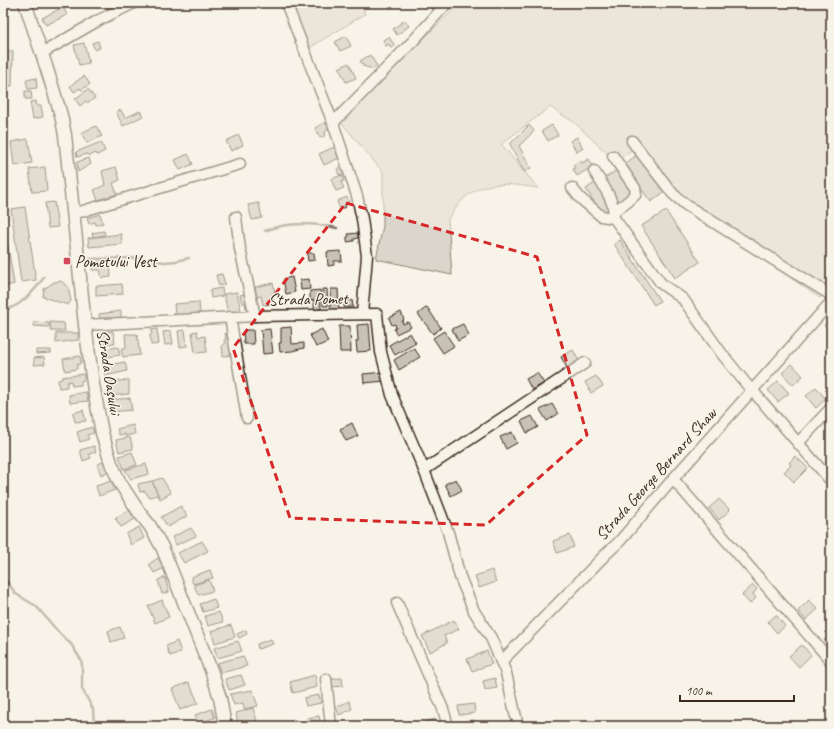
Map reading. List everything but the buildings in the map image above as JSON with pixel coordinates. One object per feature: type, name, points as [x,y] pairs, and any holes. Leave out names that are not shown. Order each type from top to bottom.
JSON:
[{"type":"main road","name":"Strada Oașului","points":[[25,3],[61,115],[67,150],[92,384],[102,433],[111,463],[120,483],[150,526],[162,547],[211,670],[220,698],[225,726]]},
{"type":"street","points":[[42,53],[99,20],[134,3]]},
{"type":"street","name":"Strada Pomet","points":[[85,325],[255,316],[362,314],[367,256],[357,196],[333,123],[286,3]]},
{"type":"street","points":[[333,123],[415,39],[446,3]]},
{"type":"street","points":[[632,141],[673,194],[686,205],[831,295]]},
{"type":"street","points":[[572,188],[580,198],[602,216],[614,214],[617,209],[628,202],[636,194],[635,188],[613,156]]},
{"type":"street","points":[[73,214],[240,164]]},
{"type":"street","points":[[594,172],[611,200],[614,214],[660,282],[683,298],[722,354],[831,481]]},
{"type":"street","points":[[236,217],[240,249],[255,316]]},
{"type":"street","name":"Strada George Bernard Shaw","points":[[501,662],[619,542],[673,479],[831,302]]},
{"type":"street","points":[[362,314],[377,314],[381,352],[392,395],[424,470],[448,532],[460,577],[474,611],[491,638],[506,673],[518,726]]},
{"type":"street","points":[[230,317],[247,418]]},
{"type":"street","points":[[424,470],[585,362]]},
{"type":"street","points":[[798,443],[831,408]]},
{"type":"street","points":[[673,479],[831,661]]},
{"type":"street","points":[[397,603],[448,726]]},
{"type":"street","points":[[326,679],[331,726]]},
{"type":"highlighted area","points":[[346,203],[537,257],[587,435],[486,525],[290,518],[233,348]]},
{"type":"shaded area","points":[[292,3],[362,3],[365,14],[309,48]]},
{"type":"shaded area","points":[[460,3],[831,3],[831,286],[820,298],[675,199],[635,147],[616,162],[575,123],[550,107],[501,144],[538,188],[502,184],[484,187],[465,197],[448,219],[452,275],[376,259],[383,226],[383,172],[340,121]]},
{"type":"waterway","points":[[265,231],[292,224],[310,224],[337,228]]},
{"type":"waterway","points":[[90,259],[136,258],[164,262],[189,258]]},
{"type":"waterway","points":[[3,309],[8,309],[20,303],[37,287],[44,277]]},
{"type":"waterway","points":[[3,576],[16,594],[36,606],[61,635],[71,644],[81,660],[82,689],[93,709],[94,726]]},
{"type":"place","name":"Pometului Vest","points":[[67,261]]}]
